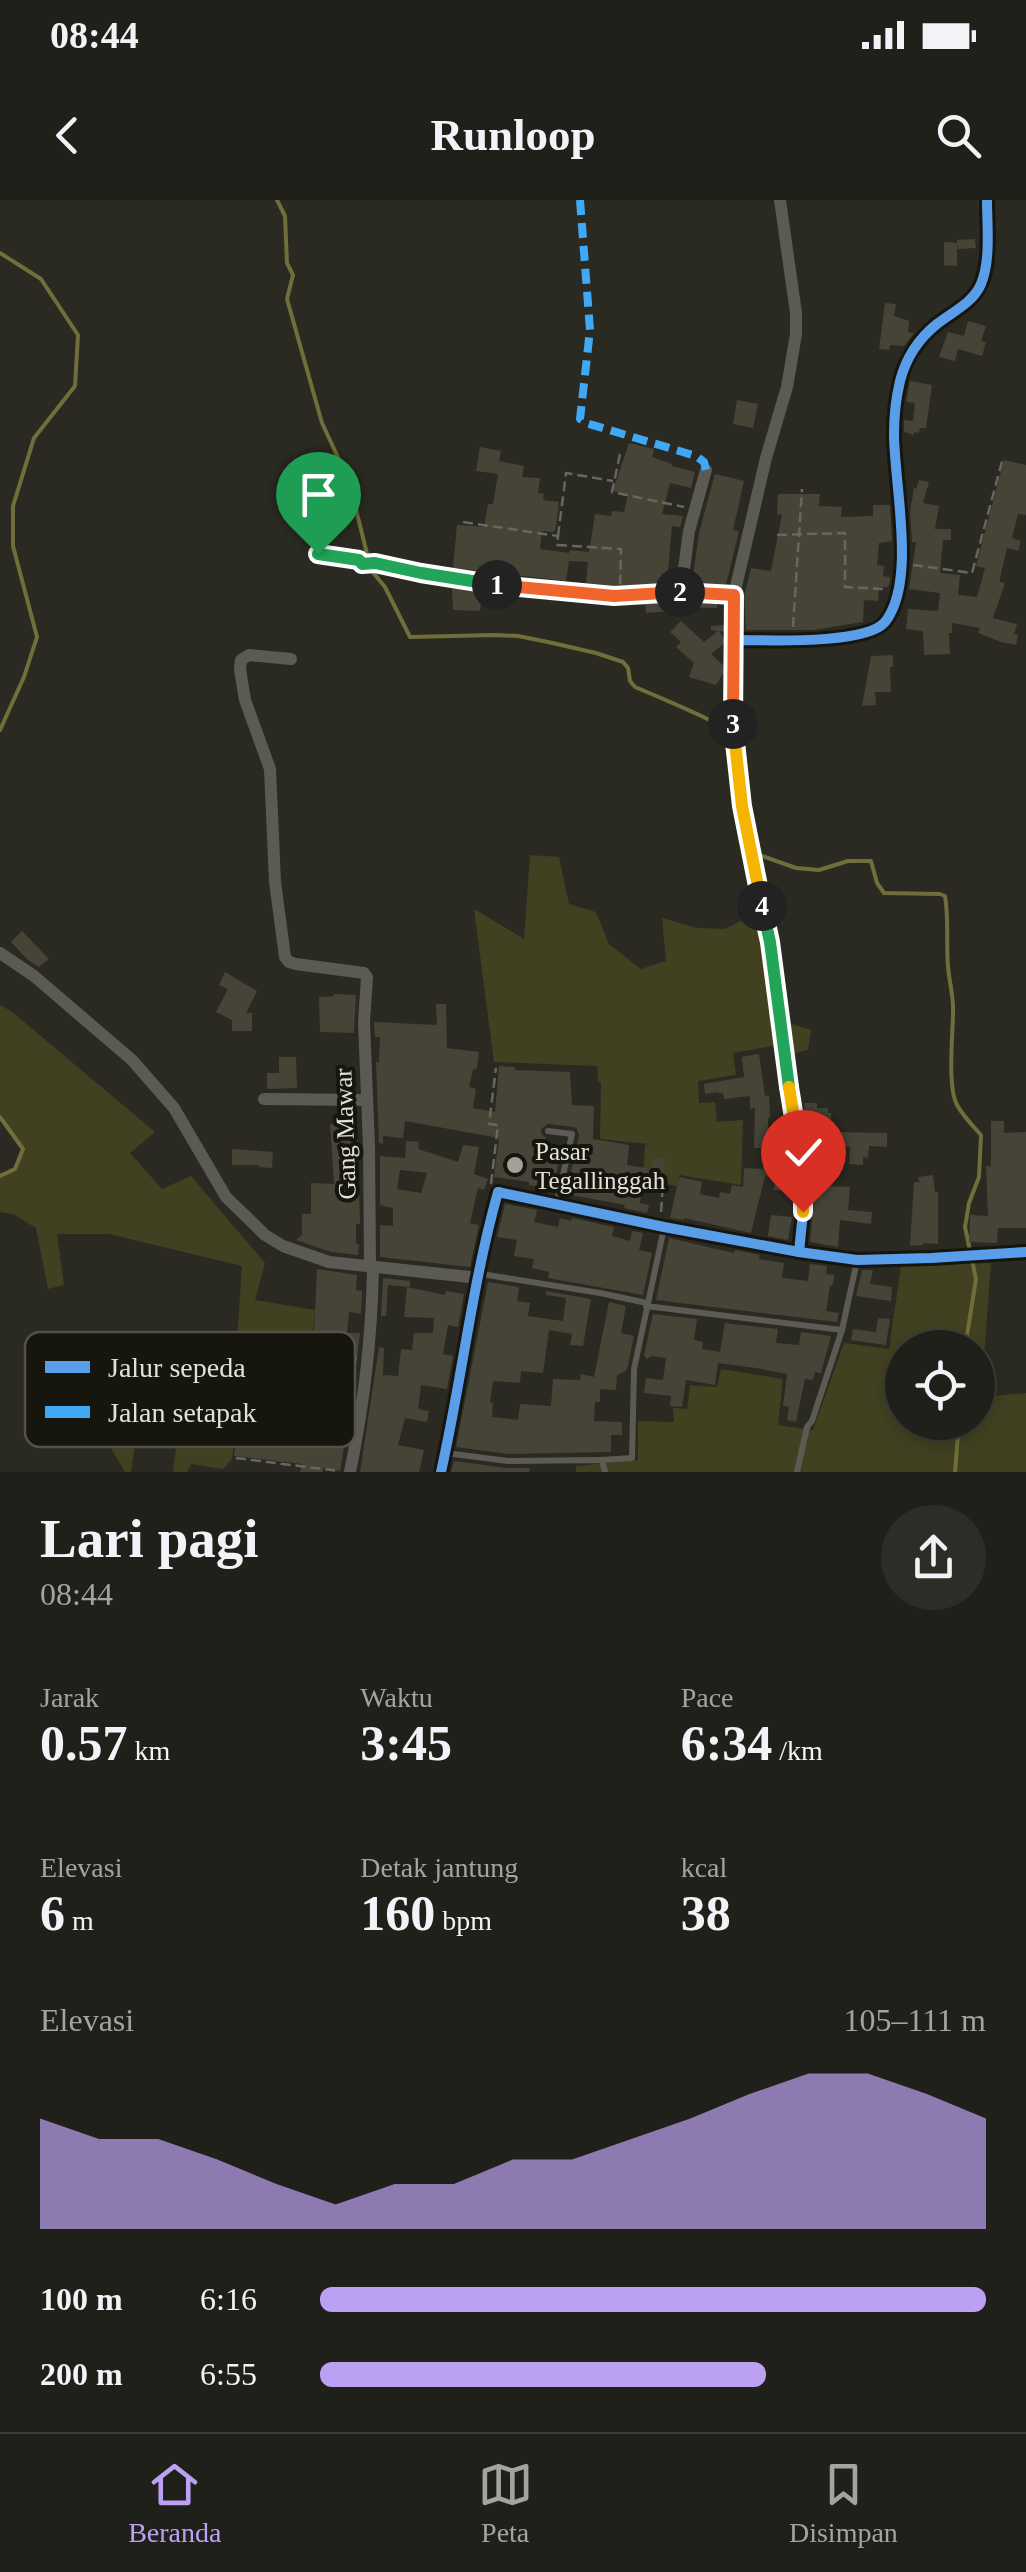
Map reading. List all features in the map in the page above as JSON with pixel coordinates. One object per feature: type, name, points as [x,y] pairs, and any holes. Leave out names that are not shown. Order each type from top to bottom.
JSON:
[{"type":"street","points":[[780,200],[796,334],[788,387],[766,458],[734,595],[732,709],[738,774],[770,942],[800,1154],[804,1194],[799,1252]]},
{"type":"street","points":[[736,640],[861,635],[876,631],[886,621],[894,606],[901,563],[894,433],[900,381],[921,338],[968,302],[983,280],[987,200]]},
{"type":"street","points":[[680,592],[689,531],[706,470]]},
{"type":"street","points":[[421,573],[497,585],[620,596],[680,592],[734,595]]},
{"type":"street","name":"Gang Mawar","points":[[291,659],[249,655],[241,660],[240,670],[245,700],[270,769],[274,882],[285,958],[296,964],[364,973],[366,977],[373,1316],[355,1431]]},
{"type":"street","points":[[0,953],[34,976],[132,1060],[174,1108],[226,1198],[265,1235],[306,1256],[330,1262],[479,1276]]},
{"type":"street","points":[[264,1100],[367,1100]]},
{"type":"street","points":[[441,1472],[498,1192],[660,1226],[857,1260],[1026,1252]]},
{"type":"street","name":"Gang Mawar","points":[[347,1472],[352,1447]]},
{"type":"lane","points":[[548,1130],[572,1134],[557,1204]]},
{"type":"lane","points":[[445,1453],[527,1462],[632,1458],[634,1370],[660,1226]]},
{"type":"lane","points":[[797,1472],[807,1426],[842,1330],[857,1260]]},
{"type":"lane","points":[[479,1276],[600,1293],[646,1305],[842,1330]]},
{"type":"lane","points":[[602,1460],[606,1472]]},
{"type":"path","points":[[620,454],[612,492],[695,509]]},
{"type":"path","points":[[901,563],[972,572],[1003,458]]},
{"type":"path","points":[[614,481],[566,473],[557,544],[621,548],[620,596]]},
{"type":"path","points":[[792,640],[802,489]]},
{"type":"path","points":[[462,522],[558,536]]},
{"type":"path","points":[[777,534],[845,533],[845,587],[897,590]]},
{"type":"path","points":[[318,554],[421,573]]},
{"type":"path","points":[[496,1068],[488,1124],[498,1126],[490,1184],[498,1192]]},
{"type":"path","points":[[660,1226],[663,1183]]},
{"type":"path","points":[[355,1358],[369,1360]]},
{"type":"path","points":[[236,1458],[347,1472]]},
{"type":"shaded area","points":[[530,855],[559,857],[569,904],[596,912],[609,944],[641,969],[666,961],[662,918],[697,928],[725,929],[776,909],[789,1023],[811,1030],[808,1050],[792,1054],[784,1044],[733,1053],[736,1075],[698,1081],[699,1103],[715,1102],[717,1122],[743,1120],[741,1185],[679,1175],[677,1186],[646,1181],[643,1177],[648,1144],[600,1139],[601,1083],[597,1066],[494,1062],[474,909],[524,939]]},
{"type":"shaded area","points":[[0,1005],[155,1132],[130,1153],[162,1189],[191,1176],[265,1263],[255,1300],[315,1310],[313,1332],[238,1332],[242,1266],[109,1234],[57,1234],[64,1285],[48,1289],[36,1228],[13,1214],[0,1212],[0,1176],[15,1169],[23,1150],[0,1117]]},
{"type":"shaded area","points":[[991,1263],[986,1330],[892,1330],[901,1266]]},
{"type":"shaded area","points":[[844,1343],[885,1348],[885,1440],[995,1440],[995,1396],[1026,1393],[1026,1472],[576,1472],[576,1466],[638,1460],[638,1421],[674,1422],[673,1408],[687,1409],[690,1385],[717,1387],[721,1369],[783,1379],[778,1425],[813,1430]]},
{"type":"shaded area","points":[[110,1447],[134,1447],[131,1472],[125,1472]]},
{"type":"shaded area","points":[[176,1447],[234,1447],[232,1459],[223,1469],[191,1464],[187,1472],[173,1472]]},
{"type":"building","points":[[975,239],[976,248],[958,249],[957,240]]},
{"type":"building","points":[[944,242],[957,243],[957,266],[944,265]]},
{"type":"building","points":[[885,303],[896,304],[894,316],[909,321],[908,332],[914,333],[904,346],[890,345],[889,350],[879,349]]},
{"type":"building","points":[[968,321],[986,326],[982,356],[958,349],[955,361],[939,357],[948,332],[964,336]]},
{"type":"building","points":[[910,381],[932,385],[926,428],[920,428],[914,435],[904,432],[904,420],[913,421],[915,403],[906,402]]},
{"type":"building","points":[[737,400],[758,404],[753,428],[733,424]]},
{"type":"building","points":[[629,443],[654,449],[652,457],[695,472],[691,488],[670,483],[662,514],[683,516],[680,527],[672,526],[667,583],[586,583],[588,562],[569,561],[570,550],[589,552],[595,514],[611,516],[612,511],[624,512],[628,494],[613,491]]},
{"type":"building","points":[[480,447],[501,451],[499,461],[524,466],[522,477],[540,478],[538,493],[544,494],[543,500],[559,502],[554,532],[542,531],[540,549],[570,553],[566,581],[453,568],[457,525],[484,527],[488,504],[493,504],[498,474],[476,471]]},
{"type":"building","points":[[1004,460],[1026,465],[1026,515],[1018,514],[1012,538],[1021,541],[1018,551],[1007,548],[1000,578],[1005,583],[993,618],[1017,624],[1016,645],[978,633],[980,628],[952,623],[950,654],[924,655],[923,631],[906,629],[908,609],[938,611],[940,593],[909,589],[916,542],[912,542],[910,512],[914,488],[919,480],[929,482],[923,503],[939,506],[935,529],[951,529],[951,540],[943,540],[940,573],[960,575],[958,595],[977,597],[985,568],[976,566]]},
{"type":"building","points":[[715,474],[744,481],[733,530],[739,531],[726,585],[692,583],[699,533]]},
{"type":"building","points":[[778,494],[820,494],[819,506],[842,507],[841,517],[873,516],[873,505],[890,505],[892,541],[879,543],[877,565],[884,566],[883,576],[890,577],[890,581],[888,587],[879,587],[878,601],[864,600],[863,622],[814,630],[746,630],[744,596],[751,568],[771,571],[782,515],[777,514]]},
{"type":"building","points":[[452,588],[496,597],[482,595],[480,611],[453,610]]},
{"type":"building","points":[[645,604],[717,604],[717,608],[666,607],[671,611],[646,613]]},
{"type":"building","points":[[681,621],[704,642],[718,631],[711,630],[711,626],[725,625],[726,632],[719,631],[726,642],[711,654],[724,666],[716,685],[689,677],[694,663],[676,647],[681,642],[670,632]]},
{"type":"building","points":[[893,655],[891,692],[875,692],[876,705],[862,706],[871,656]]},
{"type":"building","points":[[22,931],[49,959],[39,967],[11,942]]},
{"type":"building","points":[[225,972],[257,991],[246,1013],[252,1013],[252,1031],[232,1031],[232,1020],[216,1012],[228,989],[219,985]]},
{"type":"building","points":[[356,995],[354,1033],[320,1032],[319,997]]},
{"type":"building","points":[[436,1004],[446,1004],[447,1048],[479,1052],[469,1087],[476,1089],[473,1108],[495,1112],[499,1066],[570,1072],[572,1105],[594,1106],[593,1139],[629,1145],[627,1165],[652,1169],[653,1158],[666,1159],[660,1182],[587,1176],[586,1183],[641,1197],[640,1203],[649,1205],[647,1213],[566,1194],[579,1135],[573,1127],[548,1124],[541,1129],[546,1137],[544,1148],[561,1150],[553,1191],[529,1182],[494,1177],[499,1138],[405,1121],[403,1138],[383,1136],[383,1144],[379,1143],[376,1062],[380,1037],[375,1037],[374,1022],[437,1025]]},
{"type":"building","points":[[759,1054],[765,1096],[769,1095],[768,1137],[787,1138],[789,1149],[783,1149],[782,1176],[793,1177],[793,1191],[774,1190],[775,1178],[765,1176],[751,1233],[670,1218],[679,1177],[702,1182],[700,1194],[719,1198],[720,1192],[730,1194],[732,1185],[743,1187],[744,1168],[763,1169],[765,1148],[754,1148],[755,1108],[750,1109],[750,1096],[724,1099],[723,1093],[705,1094],[704,1084],[744,1077],[742,1057]]},
{"type":"building","points":[[279,1057],[296,1057],[297,1088],[267,1089],[267,1073],[279,1073]]},
{"type":"building","points":[[804,1103],[828,1108],[831,1131],[806,1128]]},
{"type":"building","points":[[991,1121],[1004,1121],[1004,1133],[1026,1132],[1026,1228],[998,1228],[997,1243],[969,1242],[970,1215],[988,1216],[986,1166],[991,1167]]},
{"type":"building","points":[[341,1123],[342,1140],[358,1140],[358,1152],[348,1153],[348,1176],[357,1176],[359,1187],[358,1255],[331,1252],[296,1240],[302,1235],[302,1214],[311,1214],[311,1183],[334,1184],[330,1124]]},
{"type":"building","points":[[834,1132],[887,1133],[887,1147],[869,1146],[863,1165],[849,1164],[850,1147],[833,1147]]},
{"type":"building","points":[[406,1141],[419,1142],[418,1149],[458,1162],[463,1145],[479,1147],[474,1174],[488,1179],[484,1190],[478,1188],[470,1223],[479,1225],[470,1267],[380,1257],[380,1225],[393,1226],[393,1208],[380,1205],[380,1156],[405,1158]],"holes":[[[400,1170],[427,1173],[421,1193],[397,1189]]]},
{"type":"building","points":[[232,1149],[273,1152],[272,1168],[232,1165]]},
{"type":"building","points":[[817,1168],[826,1169],[825,1186],[850,1187],[848,1210],[872,1212],[871,1224],[840,1220],[838,1247],[810,1242]]},
{"type":"building","points":[[933,1175],[938,1192],[938,1244],[910,1246],[914,1182],[919,1182],[918,1177]]},
{"type":"building","points":[[505,1204],[537,1210],[534,1222],[558,1227],[560,1218],[572,1218],[614,1227],[612,1236],[630,1241],[632,1231],[643,1233],[639,1250],[652,1253],[643,1295],[548,1278],[549,1272],[532,1268],[534,1259],[514,1256],[517,1240],[497,1237]]},
{"type":"building","points":[[771,1215],[792,1217],[788,1240],[768,1236]]},
{"type":"building","points":[[669,1238],[784,1263],[782,1278],[808,1281],[810,1264],[827,1266],[826,1274],[834,1275],[834,1279],[826,1311],[839,1313],[837,1322],[656,1300]]},
{"type":"building","points":[[317,1269],[357,1275],[356,1290],[362,1291],[361,1314],[349,1312],[347,1332],[314,1332]]},
{"type":"building","points":[[862,1270],[873,1270],[870,1284],[892,1287],[891,1301],[856,1296]]},
{"type":"building","points":[[383,1278],[410,1281],[410,1287],[388,1285],[386,1316],[381,1316]]},
{"type":"building","points":[[488,1282],[519,1287],[517,1301],[530,1303],[528,1316],[563,1321],[566,1298],[546,1295],[546,1291],[591,1299],[583,1346],[570,1345],[572,1334],[549,1330],[543,1373],[521,1371],[520,1383],[493,1381],[492,1417],[518,1420],[520,1404],[551,1406],[553,1379],[580,1380],[581,1374],[594,1377],[609,1302],[626,1306],[621,1333],[634,1336],[628,1365],[626,1371],[617,1375],[616,1390],[600,1389],[600,1402],[595,1402],[594,1421],[622,1422],[622,1435],[611,1435],[611,1452],[508,1454],[456,1447]]},
{"type":"building","points":[[407,1287],[445,1295],[446,1291],[464,1294],[458,1327],[448,1325],[443,1354],[453,1356],[447,1389],[421,1385],[418,1409],[429,1411],[427,1422],[405,1418],[398,1445],[424,1450],[419,1472],[360,1472],[379,1347],[384,1348],[383,1375],[398,1376],[401,1349],[412,1350],[414,1333],[433,1333],[434,1318],[404,1317]]},
{"type":"building","points":[[653,1314],[697,1319],[694,1340],[703,1342],[702,1349],[720,1352],[725,1323],[778,1329],[776,1343],[799,1345],[801,1332],[831,1336],[821,1373],[815,1372],[813,1380],[805,1379],[796,1422],[787,1420],[789,1407],[783,1406],[787,1374],[756,1368],[718,1363],[715,1385],[686,1380],[682,1407],[670,1406],[671,1396],[644,1393],[646,1378],[663,1380],[666,1358],[647,1359],[644,1355]]},
{"type":"building","points":[[878,1318],[890,1319],[885,1345],[851,1340],[853,1329],[876,1332]]},
{"type":"building","points":[[355,1333],[360,1333],[355,1377]]},
{"type":"building","points":[[235,1447],[344,1447],[340,1471],[323,1468],[323,1472],[300,1472],[302,1464],[234,1456]]},
{"type":"building","points":[[454,1461],[530,1468],[529,1472],[451,1472]]},
{"type":"waterway","points":[[277,200],[285,216],[287,263],[293,275],[287,299],[322,423],[349,481],[371,570],[385,587],[410,637],[518,636],[623,662],[635,687],[721,727],[734,789]]},
{"type":"waterway","points":[[0,253],[41,279],[78,335],[75,386],[34,438],[13,506],[13,546],[37,637],[0,730]]},
{"type":"waterway","points":[[737,808],[744,847]]},
{"type":"waterway","points":[[757,854],[796,868],[819,870],[848,861],[871,861],[884,893],[945,896],[953,1006],[952,1086],[957,1105],[981,1135],[979,1177],[965,1227],[976,1279],[968,1330]]},
{"type":"waterway","points":[[0,1117],[23,1149],[15,1169],[0,1176]]},
{"type":"waterway","points":[[955,1472],[958,1440]]},
{"type":"marked path","points":[[580,200],[590,330],[580,419],[696,456],[704,462],[706,470]]},
{"type":"cycle path","points":[[799,1252],[803,1173],[770,942],[742,805],[732,709],[736,640],[837,638],[858,635],[885,622],[895,604],[902,558],[894,434],[900,381],[919,343],[937,324],[968,302],[981,284],[987,254],[987,200]]},
{"type":"cycle path","points":[[441,1472],[498,1192],[664,1227],[857,1260],[1026,1252]]},
{"type":"place","name":"Pasar Tegallinggah","points":[[515,1165]]},
{"type":"route","points":[[318,554],[497,585],[614,596],[680,592],[734,595],[732,709],[736,759],[770,942],[803,1173],[803,1212]]}]
